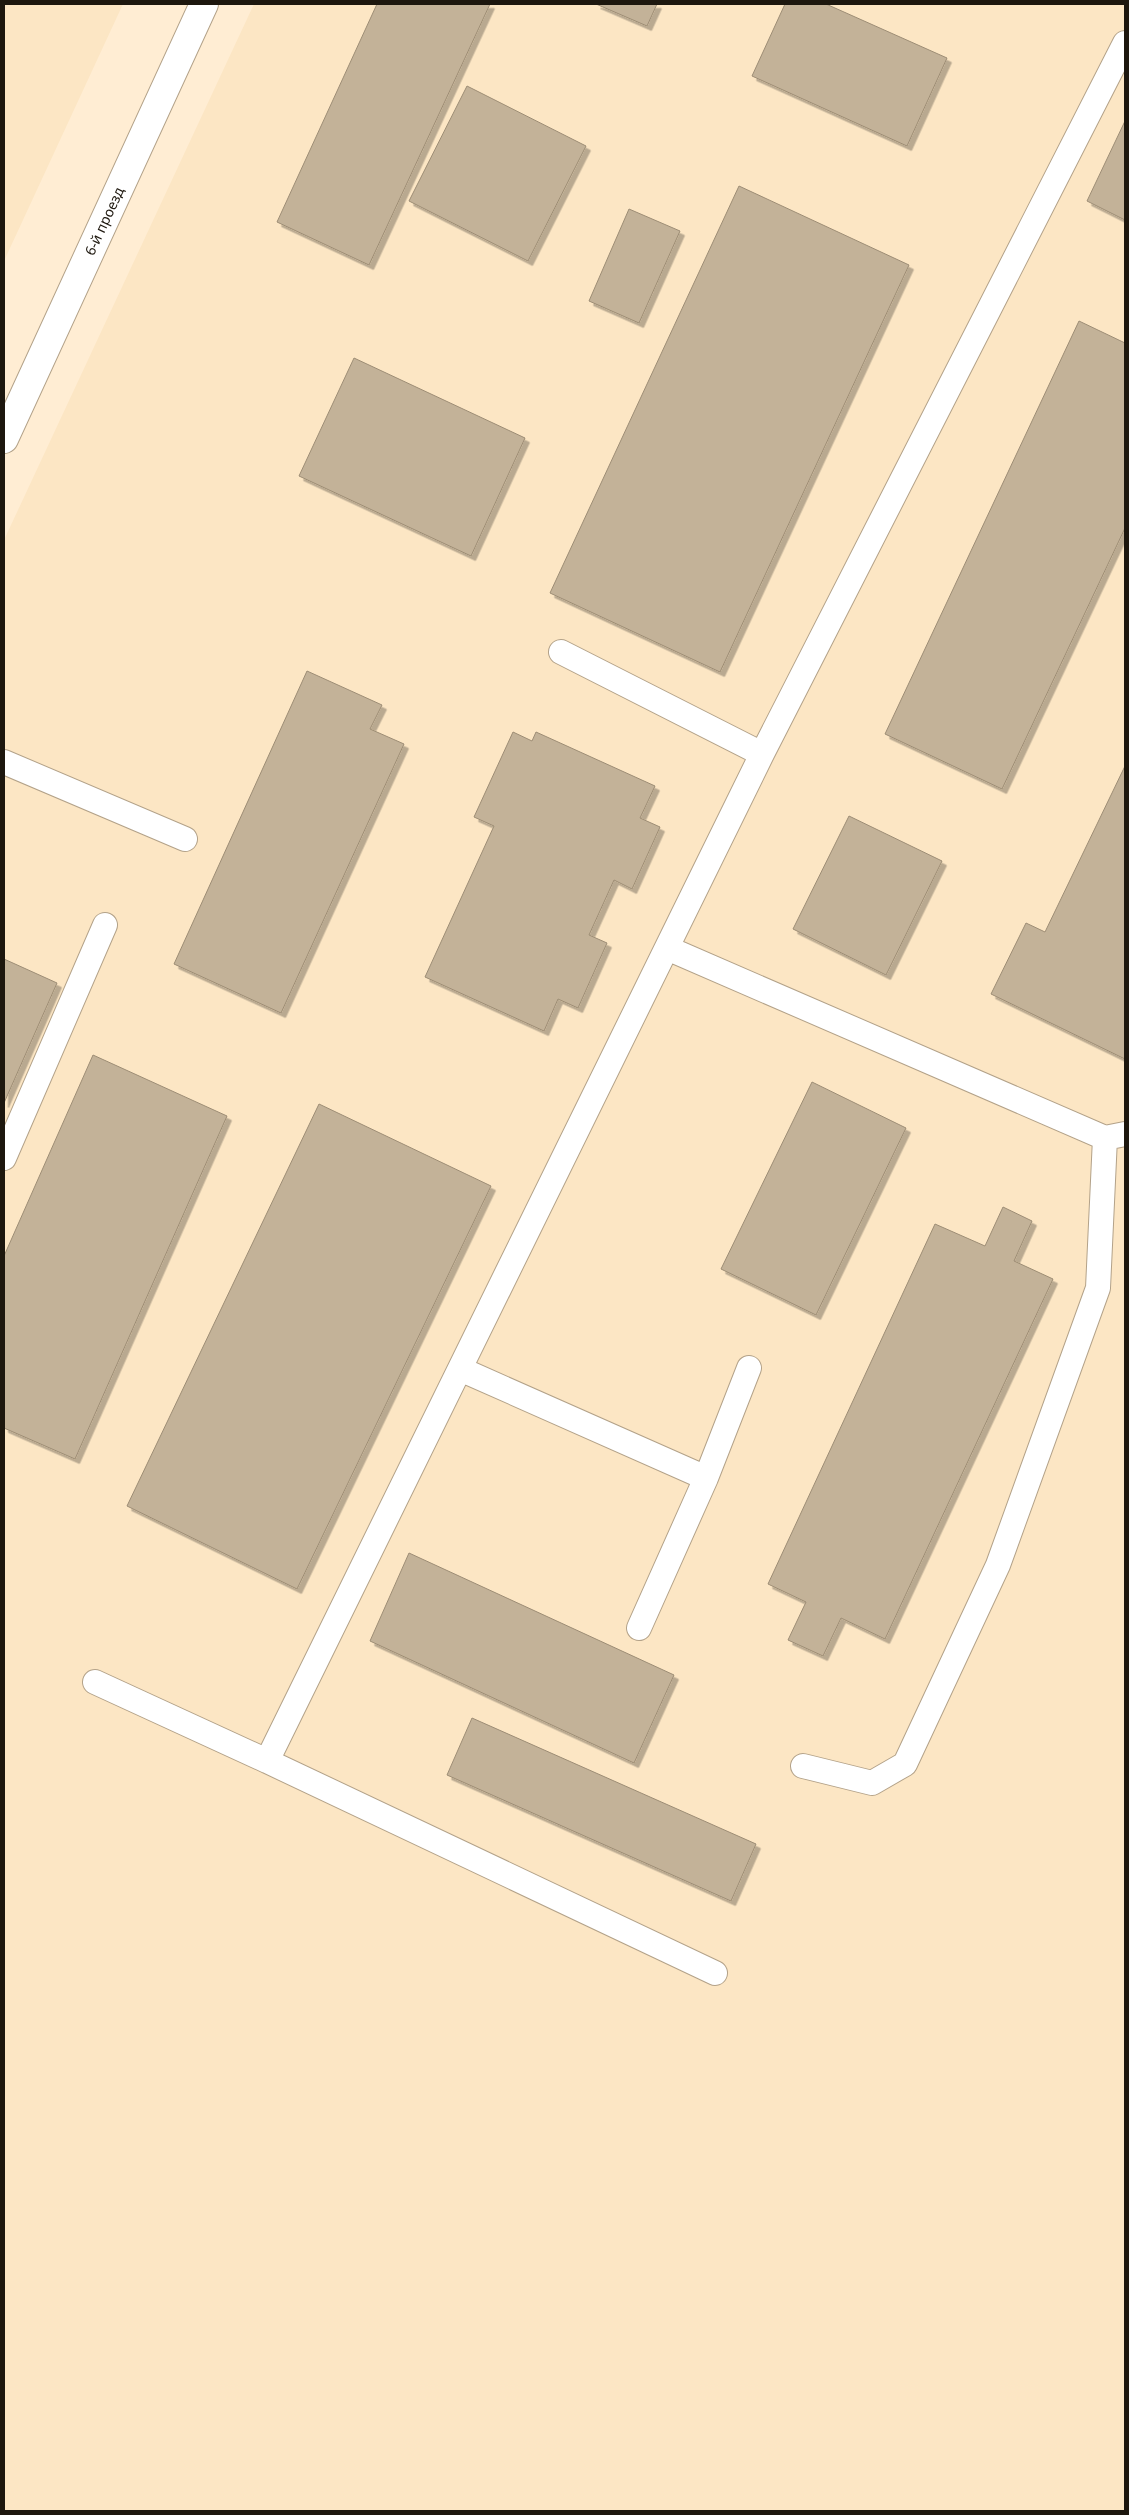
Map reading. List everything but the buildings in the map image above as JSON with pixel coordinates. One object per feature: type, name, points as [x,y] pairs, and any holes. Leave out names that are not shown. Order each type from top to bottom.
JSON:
[{"type":"street","name":"6-й проезд","points":[[4,439],[204,4]]},
{"type":"lane","points":[[267,1761],[762,754],[1125,43]]},
{"type":"lane","points":[[561,652],[762,754]]},
{"type":"lane","points":[[4,762],[185,838]]},
{"type":"lane","points":[[4,1158],[105,925]]},
{"type":"lane","points":[[667,948],[1115,1136],[1098,1288],[998,1565],[905,1764],[872,1783],[803,1766]]},
{"type":"lane","points":[[640,1628],[706,1478],[750,1368]]},
{"type":"lane","points":[[460,1369],[706,1478]]},
{"type":"lane","points":[[95,1682],[267,1761],[715,1973]]},
{"type":"shaded area","points":[[4,4],[123,4],[4,261]]},
{"type":"shaded area","points":[[254,4],[1125,4],[1125,2511],[4,2511],[4,540]]}]
